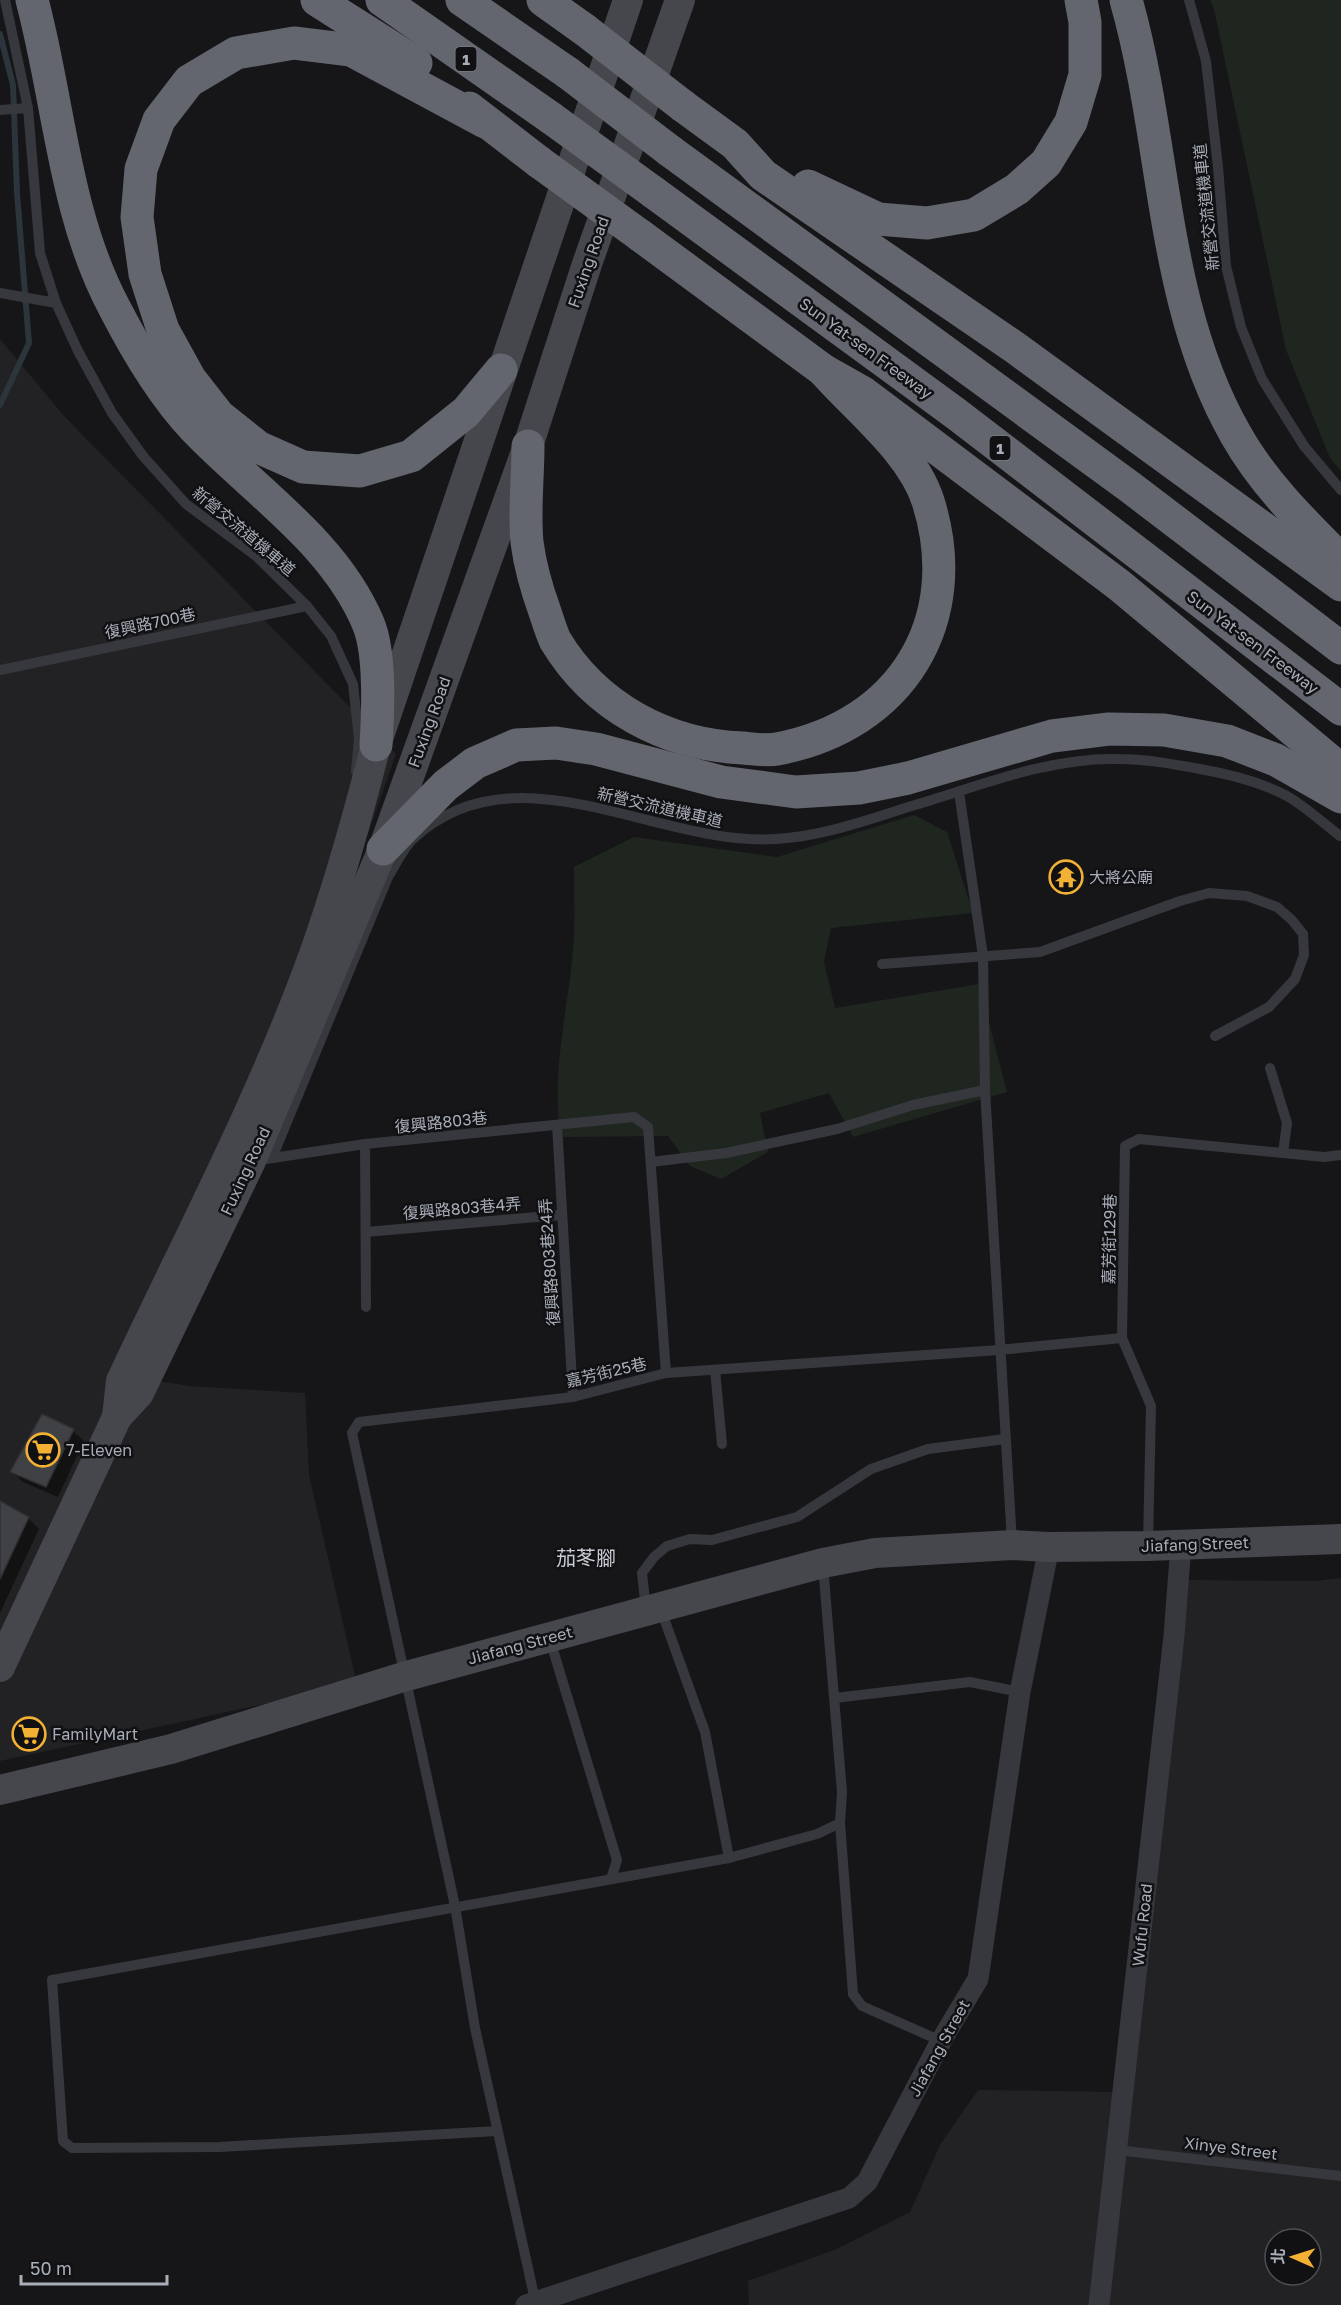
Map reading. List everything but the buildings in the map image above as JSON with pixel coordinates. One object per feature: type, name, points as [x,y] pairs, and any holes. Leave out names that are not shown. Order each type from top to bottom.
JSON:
[{"type":"highway","points":[[33,0],[75,200],[90,252],[113,306],[149,367],[192,426],[307,535],[345,580],[369,625],[376,669],[379,710],[376,745]]},
{"type":"highway","points":[[317,0],[415,62],[485,122],[538,162],[823,370],[862,392],[1119,585],[1341,770]]},
{"type":"highway","name":"Sun Yat-sen Freeway","points":[[382,0],[551,118],[956,414],[1341,709]]},
{"type":"highway","points":[[462,0],[568,74],[669,151],[1120,480],[1341,648]]},
{"type":"highway","points":[[543,0],[735,144],[832,199],[878,219],[927,223],[974,215],[1017,189],[1046,164],[1071,122],[1085,75],[1085,22],[1080,0]]},
{"type":"highway","points":[[1126,0],[1137,38],[1153,118],[1172,242],[1188,317],[1206,371],[1236,435],[1266,480],[1299,518],[1341,560]]},
{"type":"highway","points":[[485,122],[351,50],[294,43],[236,53],[189,81],[159,120],[141,169],[137,217],[145,274],[163,330],[190,379],[219,416],[250,441],[303,467],[360,471],[411,456],[466,412],[501,370]]},
{"type":"highway","points":[[735,144],[763,175],[1017,349],[1341,585]]},
{"type":"highway","points":[[528,446],[527,542],[537,591],[554,638],[581,676],[617,709],[650,727],[684,739],[724,747],[774,750],[810,741],[848,724],[880,701],[913,666],[931,627],[938,590],[938,543],[927,499],[910,466],[823,370]]},
{"type":"highway","points":[[382,849],[446,785],[476,763],[516,745],[556,743],[596,749],[721,782],[796,792],[859,788],[908,778],[1052,736],[1109,729],[1164,730],[1227,741],[1276,760],[1341,797]]},
{"type":"main road","name":"Fuxing Road","points":[[117,1417],[121,1382],[276,1050],[314,954],[347,855],[376,745],[628,0]]},
{"type":"main road","name":"Fuxing Road","points":[[0,1667],[117,1417],[139,1393],[262,1160],[382,849],[528,446],[587,264],[680,0]]},
{"type":"main road","name":"Jiafang Street","points":[[0,1790],[171,1749],[403,1677],[823,1563],[875,1553],[1012,1545],[1147,1546],[1341,1539]]},
{"type":"street","name":"Wufu Road","points":[[1099,2305],[1174,1636],[1181,1545]]},
{"type":"street","name":"Jiafang Street","points":[[530,2303],[849,2199],[867,2182],[941,2041],[978,1979],[1020,1692],[1049,1547]]},
{"type":"lane","name":"新營交流道機車道","points":[[4,0],[28,108],[40,253],[56,303],[78,351],[112,413],[143,456],[186,504],[256,556],[307,606],[331,636],[353,684],[359,739],[347,855]]},
{"type":"lane","name":"新營交流道機車道","points":[[1189,0],[1206,61],[1226,266],[1241,327],[1262,380],[1304,446],[1341,490]]},
{"type":"lane","points":[[0,110],[28,108]]},
{"type":"lane","points":[[0,293],[56,303]]},
{"type":"lane","name":"復興路700巷","points":[[0,670],[307,606]]},
{"type":"lane","name":"新營交流道機車道","points":[[262,1160],[388,877],[412,840],[441,818],[468,804],[505,799],[547,798],[597,807],[694,833],[741,841],[778,839],[823,834],[1054,765],[1116,758],[1169,763],[1227,774],[1287,796],[1340,836]]},
{"type":"lane","points":[[959,792],[983,956],[985,1090],[1012,1545]]},
{"type":"lane","points":[[882,964],[1040,952],[1180,901],[1209,893],[1247,896],[1277,907],[1292,920],[1303,934],[1304,955],[1295,979],[1269,1006],[1215,1036]]},
{"type":"lane","points":[[1270,1068],[1287,1123],[1283,1153]]},
{"type":"lane","points":[[666,1373],[651,1162],[726,1153],[837,1129],[913,1105],[985,1090]]},
{"type":"lane","name":"復興路803巷","points":[[262,1160],[365,1144],[634,1117],[648,1126],[651,1162]]},
{"type":"lane","name":"復興路803巷24弄","points":[[557,1125],[560,1215],[573,1397]]},
{"type":"lane","name":"嘉芳街129巷","points":[[1147,1546],[1151,1406],[1122,1338],[1125,1146],[1139,1138],[1324,1157],[1341,1155]]},
{"type":"lane","points":[[365,1144],[366,1307]]},
{"type":"lane","name":"復興路803巷4弄","points":[[366,1232],[560,1215]]},
{"type":"lane","name":"嘉芳街25巷","points":[[403,1677],[352,1433],[359,1422],[573,1397],[666,1373],[999,1350],[1122,1338]]},
{"type":"lane","points":[[715,1370],[722,1444]]},
{"type":"lane","points":[[729,1858],[705,1732],[653,1608],[642,1573],[654,1557],[667,1546],[690,1539],[712,1540],[797,1517],[871,1469],[928,1449],[1005,1439]]},
{"type":"lane","points":[[823,1563],[842,1792],[840,1823],[853,1994],[862,2006],[941,2041]]},
{"type":"lane","points":[[549,1637],[617,1860],[611,1879]]},
{"type":"lane","points":[[403,1677],[455,1906],[475,2028],[530,2303]]},
{"type":"lane","points":[[835,1698],[970,1682],[1020,1692]]},
{"type":"lane","points":[[497,2131],[219,2147],[72,2148],[63,2141],[52,1980],[729,1858],[817,1834],[840,1823]]},
{"type":"lane","name":"Xinye Street","points":[[1117,2150],[1341,2176]]},
{"type":"shaded area","points":[[1210,0],[1341,0],[1341,471],[1330,458],[1286,350],[1214,9]]},
{"type":"shaded area","points":[[0,339],[64,416],[396,754],[320,971],[145,1379],[190,1386],[305,1393],[309,1475],[357,1684],[0,1761]]},
{"type":"shaded area","points":[[914,815],[947,832],[973,913],[831,928],[824,962],[835,1008],[979,984],[1007,1092],[853,1137],[829,1093],[760,1113],[768,1152],[721,1179],[690,1166],[668,1136],[561,1137],[558,1112],[559,1062],[574,936],[574,867],[634,837],[777,857]]},
{"type":"shaded area","points":[[1341,1578],[1341,2305],[749,2305],[748,2281],[837,2249],[910,2212],[940,2145],[978,2090],[1120,2092],[1183,1580],[1316,1581]]},
{"type":"waterway","points":[[0,34],[13,85],[17,193],[29,343],[0,405]]},
{"type":"place","name":"大將公廟","points":[[1066,877]]},
{"type":"place","name":"7-Eleven","points":[[43,1450]]},
{"type":"place","name":"FamilyMart","points":[[29,1734]]},
{"type":"district","name":"茄苳腳","points":[[586,1557]]}]
